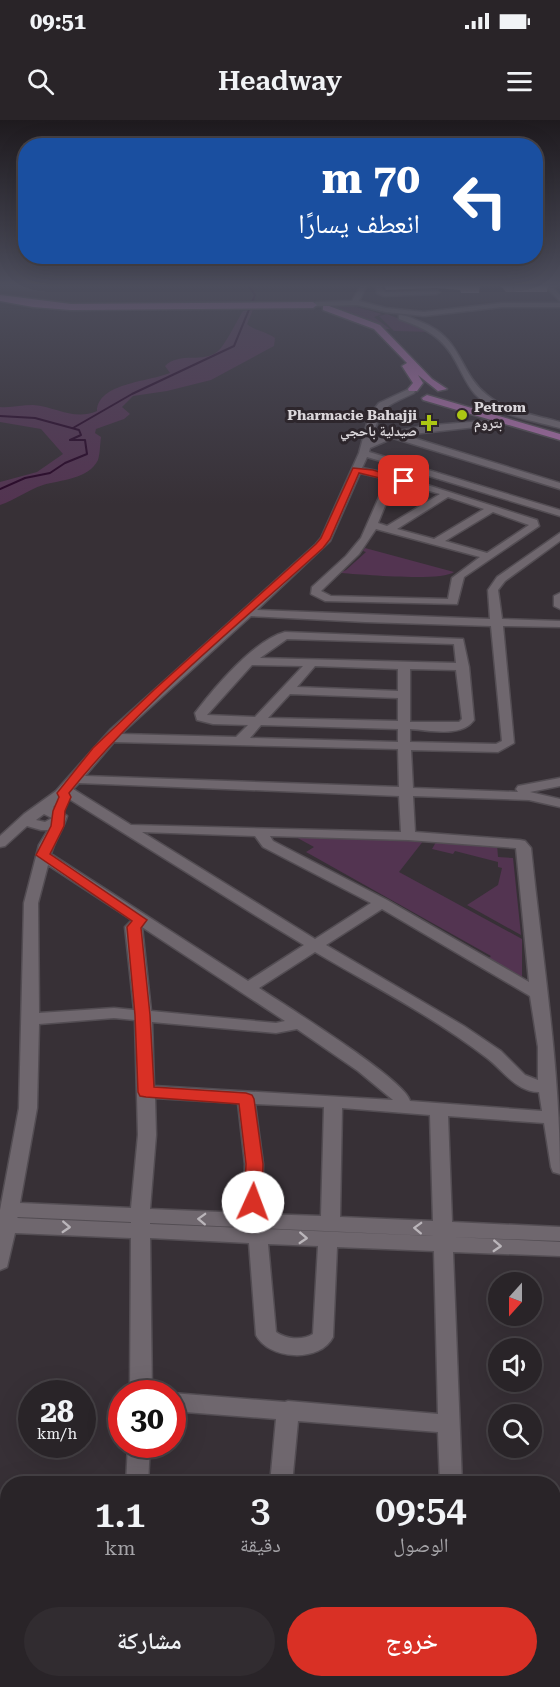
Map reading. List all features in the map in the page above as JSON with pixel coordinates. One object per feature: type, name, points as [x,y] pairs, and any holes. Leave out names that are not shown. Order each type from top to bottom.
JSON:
[{"type":"main road","points":[[398,358],[416,377],[418,383],[412,390]]},
{"type":"main road","points":[[407,358],[429,381],[458,401],[560,435]]},
{"type":"main road","points":[[412,390],[427,387],[444,391]]},
{"type":"main road","points":[[412,390],[414,396],[560,435]]},
{"type":"main road","points":[[425,398],[443,396],[444,391]]},
{"type":"street","points":[[458,358],[473,386],[490,401],[512,411],[560,424]]},
{"type":"street","points":[[37,820],[110,738],[326,539],[365,449],[376,410],[412,390]]},
{"type":"street","points":[[388,402],[425,398]]},
{"type":"street","points":[[365,449],[393,435],[441,426],[503,421]]},
{"type":"street","points":[[393,435],[560,486]]},
{"type":"street","points":[[365,449],[398,471],[446,494],[534,524],[458,577],[453,602],[332,599],[317,595],[315,589],[361,546],[398,471]]},
{"type":"street","points":[[356,470],[398,471],[560,513]]},
{"type":"street","points":[[389,529],[446,494]]},
{"type":"street","points":[[436,542],[491,510]]},
{"type":"street","points":[[372,525],[488,556]]},
{"type":"street","points":[[110,738],[404,748],[498,748],[508,743],[495,622],[494,586],[560,536]]},
{"type":"street","points":[[560,596],[560,606]]},
{"type":"street","points":[[247,612],[365,620],[560,624]]},
{"type":"street","points":[[361,651],[365,620]]},
{"type":"street","points":[[252,661],[312,663],[361,651],[454,640],[460,643],[463,667],[468,720],[457,727],[205,719],[201,713],[252,661],[273,640],[285,636],[361,651],[404,666],[463,667]]},
{"type":"street","points":[[239,742],[260,722],[312,663]]},
{"type":"street","points":[[404,666],[403,726],[408,836]]},
{"type":"street","points":[[288,690],[403,695]]},
{"type":"street","points":[[71,783],[95,781],[526,789],[559,781]]},
{"type":"street","points":[[559,781],[554,792],[560,803]]},
{"type":"street","points":[[1,1252],[28,1108],[31,903],[44,850],[52,839],[71,783]]},
{"type":"street","points":[[71,783],[128,830],[483,1046],[519,1079],[534,1086],[547,1086]]},
{"type":"street","points":[[407,788],[529,796],[560,803]]},
{"type":"street","points":[[2,842],[53,811],[59,817]]},
{"type":"street","points":[[37,820],[44,850],[141,920],[249,987],[384,1081],[401,1097],[402,1106]]},
{"type":"street","points":[[128,830],[141,828],[408,836],[512,842],[524,848],[537,994],[546,1047],[547,1086],[556,1118],[560,1167]]},
{"type":"street","points":[[260,832],[268,844],[382,903],[537,994]]},
{"type":"street","points":[[249,987],[382,903]]},
{"type":"street","points":[[141,920],[134,927],[143,1015],[147,1135],[140,1223],[141,1380]]},
{"type":"street","points":[[31,1019],[114,1013],[276,1028],[298,1022]]},
{"type":"street","points":[[146,1092],[402,1106],[556,1118]]},
{"type":"street","points":[[246,1099],[254,1164],[255,1228],[266,1335],[271,1341],[289,1345],[313,1345],[319,1343],[324,1337],[333,1189],[333,1102]]},
{"type":"street","points":[[439,1110],[451,1476]]},
{"type":"street","points":[[9,1217],[444,1237],[560,1249]]},
{"type":"street","points":[[444,1237],[560,1234]]},
{"type":"street","points":[[186,1403],[450,1424]]},
{"type":"street","points":[[282,1476],[288,1410]]},
{"type":"street","points":[[138,1476],[139,1458]]},
{"type":"shaded area","points":[[252,358],[211,380],[167,391],[133,396],[122,407],[130,414],[124,419],[96,429],[95,433],[101,437],[99,458],[88,471],[74,478],[37,487],[0,505],[0,482],[37,472],[63,454],[41,429],[0,422],[0,407],[33,405],[73,414],[89,414],[97,411],[100,402],[115,389],[170,373],[165,366],[178,359]]},
{"type":"shaded area","points":[[365,548],[454,572],[433,577],[339,573],[346,570],[366,552],[363,551]]},
{"type":"shaded area","points":[[294,836],[424,840],[399,872],[522,939],[522,979],[488,959],[491,956],[306,852],[314,847]]},
{"type":"shaded area","points":[[436,842],[497,844],[498,857],[513,858],[521,935],[467,905],[498,885],[502,868],[498,867],[498,862],[455,851],[453,854],[432,849]]},
{"type":"waterway","points":[[73,428],[132,394],[208,358]]},
{"type":"waterway","points":[[0,416],[35,418],[79,430],[81,435],[70,440],[85,440],[87,454],[65,463],[50,473],[25,478],[0,489]]},
{"type":"place","name":"Petrom بتروم","points":[[462,415]]},
{"type":"place","name":"Pharmacie Bahajji صيدلية باحجي","points":[[429,423]]},
{"type":"route","points":[[253,1202],[254,1164],[246,1099],[146,1092],[143,1015],[134,927],[141,920],[43,855],[46,845],[52,839],[58,826],[59,811],[65,797],[63,793],[97,751],[159,691],[320,546],[326,539],[356,470],[373,472],[404,481]]}]
